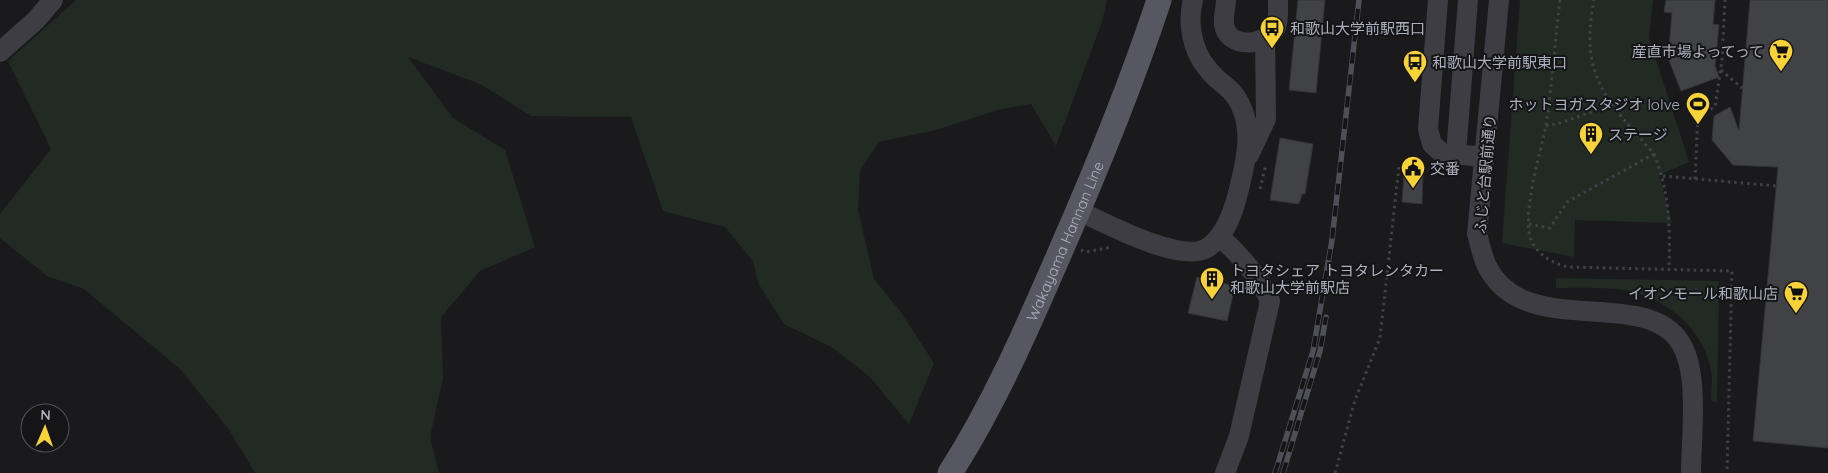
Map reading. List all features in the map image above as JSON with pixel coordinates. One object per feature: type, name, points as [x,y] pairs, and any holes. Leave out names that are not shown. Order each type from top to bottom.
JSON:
[{"type":"main road","name":"Wakayama Hannan Line","points":[[950,473],[1000,385],[1079,211],[1107,142],[1159,0]]},
{"type":"street","points":[[0,52],[22,33],[53,0]]},
{"type":"street","points":[[1079,211],[1152,244],[1186,252],[1205,249],[1220,237],[1237,197],[1244,167],[1247,137],[1245,116],[1238,98],[1232,89],[1207,69],[1197,52],[1189,13],[1192,0]]},
{"type":"street","points":[[1226,0],[1224,24],[1229,34],[1240,42],[1252,43],[1265,38],[1276,27],[1278,0]]},
{"type":"street","points":[[1438,0],[1428,129],[1432,144],[1442,153],[1486,157]]},
{"type":"street","points":[[1456,154],[1468,0]]},
{"type":"street","name":"ふじと台駅前通り","points":[[1500,0],[1477,234],[1486,264],[1503,287],[1529,302],[1561,310],[1629,315],[1663,324],[1681,342],[1692,376],[1691,473]]},
{"type":"street","points":[[1244,167],[1266,119],[1265,38]]},
{"type":"street","points":[[1220,237],[1234,249],[1264,286],[1270,301],[1239,436],[1226,473]]},
{"type":"path","points":[[1560,0],[1546,126],[1532,188],[1529,224],[1531,241],[1552,263],[1568,267],[1732,270],[1727,473]]},
{"type":"path","points":[[1594,0],[1590,20],[1590,48],[1595,78],[1612,105],[1654,154],[1663,176],[1670,211],[1670,270]]},
{"type":"path","points":[[1695,179],[1698,115],[1715,107],[1721,70],[1726,0]]},
{"type":"path","points":[[1721,70],[1742,88]]},
{"type":"path","points":[[1546,126],[1612,105]]},
{"type":"path","points":[[1529,224],[1550,228],[1566,202],[1654,154]]},
{"type":"path","points":[[1259,193],[1268,157]]},
{"type":"path","points":[[1335,473],[1355,400],[1380,338],[1399,166]]},
{"type":"path","points":[[1663,176],[1777,186]]},
{"type":"path","points":[[1064,243],[1086,252],[1114,247]]},
{"type":"shaded area","points":[[76,0],[1107,0],[1102,22],[1056,146],[1031,104],[998,110],[936,130],[879,142],[860,170],[858,210],[874,279],[900,311],[934,363],[909,424],[870,377],[833,348],[784,324],[758,283],[753,261],[725,227],[663,211],[631,117],[531,116],[480,84],[408,57],[453,118],[505,150],[535,247],[480,271],[441,317],[443,378],[430,437],[439,473],[255,473],[228,428],[179,368],[84,289],[47,276],[0,238],[0,214],[51,149],[8,61]]},
{"type":"shaded area","points":[[1520,0],[1653,0],[1649,38],[1689,162],[1659,175],[1672,223],[1575,220],[1574,257],[1502,243]]},
{"type":"shaded area","points":[[1556,278],[1719,281],[1717,402],[1711,401],[1712,382],[1707,356],[1700,342],[1681,317],[1654,300],[1640,294],[1624,290],[1599,288],[1556,288]]},
{"type":"building","points":[[1298,0],[1325,0],[1316,93],[1289,90]]},
{"type":"building","points":[[1666,0],[1715,0],[1713,24],[1719,25],[1715,66],[1719,77],[1681,91],[1665,50],[1669,49],[1672,13],[1664,12]]},
{"type":"building","name":"イオンモール和歌山店","points":[[1750,0],[1828,0],[1828,448],[1753,441],[1778,167],[1733,165],[1712,140],[1714,116],[1730,107],[1739,131]]},
{"type":"building","points":[[1280,138],[1313,144],[1305,194],[1302,194],[1299,204],[1270,200]]},
{"type":"building","name":"交番","points":[[1404,174],[1423,175],[1422,204],[1402,202]]},
{"type":"building","name":"トヨタシェア トヨタレンタカー 和歌山大学前駅店","points":[[1197,277],[1235,286],[1227,321],[1188,313]]},
{"type":"railway","points":[[1275,473],[1313,351],[1332,240],[1359,0]]},
{"type":"railway","points":[[1283,473],[1320,351],[1326,317]]},
{"type":"place","name":"和歌山大学前駅西口","points":[[1272,49]]},
{"type":"place","name":"産直市場よってって","points":[[1781,72]]},
{"type":"place","name":"和歌山大学前駅東口","points":[[1415,83]]},
{"type":"place","name":"ホットヨガスタジオ loIve","points":[[1698,125]]},
{"type":"place","name":"ステージ","points":[[1591,155]]},
{"type":"place","name":"交番","points":[[1413,189]]},
{"type":"place","name":"トヨタシェア トヨタレンタカー 和歌山大学前駅店","points":[[1212,300]]},
{"type":"place","name":"イオンモール和歌山店","points":[[1796,314]]}]
